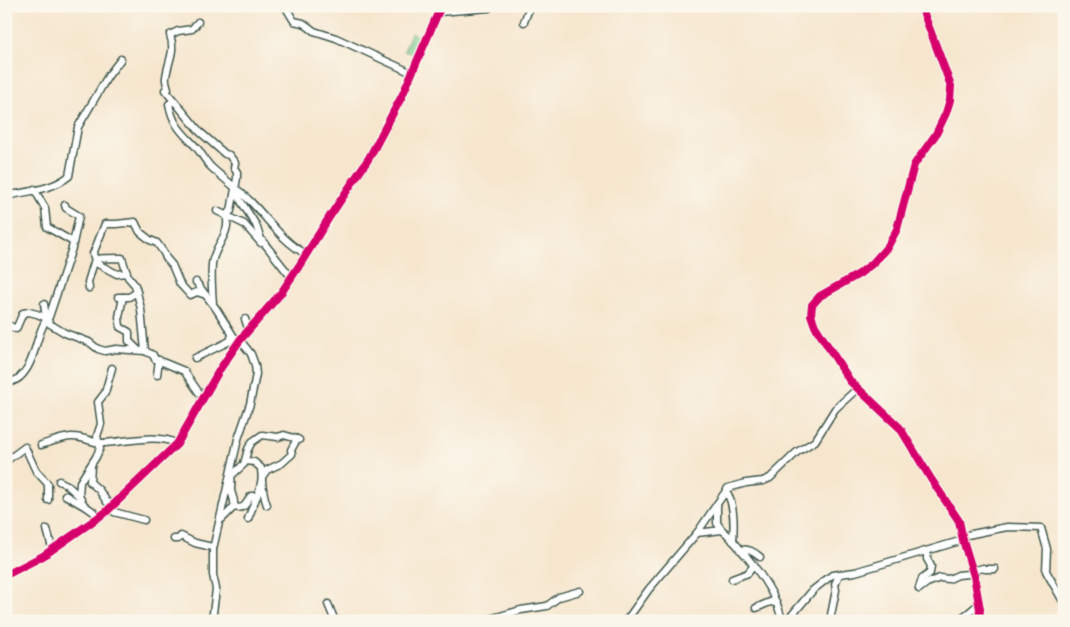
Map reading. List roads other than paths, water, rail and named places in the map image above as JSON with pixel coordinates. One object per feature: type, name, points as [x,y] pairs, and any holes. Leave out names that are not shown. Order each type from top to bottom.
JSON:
[{"type":"street","points":[[285,6],[294,21],[303,23],[314,31],[336,38],[412,73]]},
{"type":"street","points":[[6,575],[43,556],[52,548],[113,509],[177,444],[202,397],[240,340],[280,293],[369,158],[390,120],[440,9],[488,8],[490,6]]},
{"type":"street","points":[[524,22],[530,6]]},
{"type":"street","points":[[921,6],[952,86],[946,113],[936,134],[914,165],[897,229],[888,246],[873,263],[859,274],[820,296],[812,305],[811,318],[837,362],[857,389],[900,428],[955,514],[959,522],[972,571],[979,620],[989,621]]},
{"type":"street","points":[[198,22],[192,29],[178,31],[170,35],[174,44],[165,80],[168,88],[165,90],[200,132],[225,154],[230,155],[235,163],[234,168],[237,172],[236,189],[231,211],[226,215]]},
{"type":"street","points":[[6,196],[57,184],[69,176],[78,127],[108,76],[121,59]]},
{"type":"street","points":[[174,101],[168,104],[170,112],[183,136],[197,148],[209,166],[255,206],[271,226],[296,249],[306,254]]},
{"type":"street","points":[[236,189],[237,195],[256,225],[260,239],[291,277]]},
{"type":"street","points":[[34,190],[45,208],[47,227],[73,242]]},
{"type":"street","points":[[6,384],[21,376],[29,364],[42,327],[49,317],[73,242],[79,216],[66,208],[65,205]]},
{"type":"street","points":[[218,211],[244,224],[270,250]]},
{"type":"street","points":[[213,306],[212,264],[218,243],[223,240],[228,226],[226,215]]},
{"type":"street","points":[[127,273],[117,274],[96,263],[93,254],[105,224],[135,222],[140,232],[157,243],[172,265],[184,290],[190,296],[197,292],[206,295]]},
{"type":"street","points":[[95,259],[106,257],[112,259],[122,258],[128,277],[135,285],[137,292],[141,309],[145,351]]},
{"type":"street","points":[[88,288],[95,259]]},
{"type":"street","points":[[196,282],[234,338],[240,340],[251,354],[256,374],[250,404],[234,455],[213,549],[213,575],[216,589],[212,621]]},
{"type":"street","points":[[137,292],[128,297],[120,297],[119,317],[120,327],[130,332],[129,341],[137,349]]},
{"type":"street","points":[[44,304],[46,319]]},
{"type":"street","points":[[6,324],[16,329],[24,313],[29,312],[46,319],[65,333],[89,342],[98,349],[105,351],[116,349],[145,351],[159,360],[184,371],[202,397]]},
{"type":"street","points":[[245,319],[249,331]]},
{"type":"street","points":[[195,358],[230,341],[232,335]]},
{"type":"street","points":[[157,375],[159,360]]},
{"type":"street","points":[[79,496],[80,482],[100,448],[97,442],[100,424],[98,402],[105,393],[112,368]]},
{"type":"street","points":[[626,621],[649,589],[698,533],[726,491],[736,485],[763,481],[770,478],[797,452],[815,441],[835,409],[857,389]]},
{"type":"street","points":[[220,522],[234,507],[235,501],[231,489],[233,482],[231,476],[241,468],[252,442],[262,435],[278,437],[284,435],[298,439],[291,450],[292,454],[289,458],[267,470],[262,477],[248,519]]},
{"type":"street","points":[[41,445],[71,437],[85,438],[97,442],[147,439],[172,441],[177,444]]},
{"type":"street","points":[[6,461],[25,447],[29,449],[36,471],[48,484],[48,500]]},
{"type":"street","points":[[245,461],[254,462],[261,468],[262,496],[267,505]]},
{"type":"street","points":[[91,466],[90,482],[99,490],[106,502],[111,503],[113,509]]},
{"type":"street","points":[[59,481],[67,485],[79,496],[85,506]]},
{"type":"street","points":[[726,491],[732,510],[733,541]]},
{"type":"street","points":[[66,495],[95,513],[97,518]]},
{"type":"street","points":[[234,507],[243,507],[251,496],[257,496]]},
{"type":"street","points":[[718,503],[717,523],[754,565],[785,621],[819,585],[832,575],[855,572],[927,551],[962,538],[1007,527],[1041,528],[1047,549],[1046,571],[1064,603]]},
{"type":"street","points":[[113,509],[144,520]]},
{"type":"street","points":[[47,529],[52,548]]},
{"type":"street","points":[[698,533],[722,530]]},
{"type":"street","points":[[174,539],[178,539],[181,536],[213,549]]},
{"type":"street","points":[[740,550],[753,551],[760,558]]},
{"type":"street","points":[[927,551],[930,573],[922,579],[919,589],[926,583],[940,578],[949,580],[958,575],[968,574],[983,568],[985,570],[995,569]]},
{"type":"street","points":[[732,579],[748,574],[754,565]]},
{"type":"street","points":[[831,615],[836,590],[834,584],[839,575]]},
{"type":"street","points":[[483,621],[520,610],[547,606],[560,597],[580,591]]},
{"type":"street","points":[[756,608],[770,602],[776,602]]},
{"type":"street","points":[[328,604],[335,621]]},
{"type":"street","points":[[957,621],[978,604]]}]
